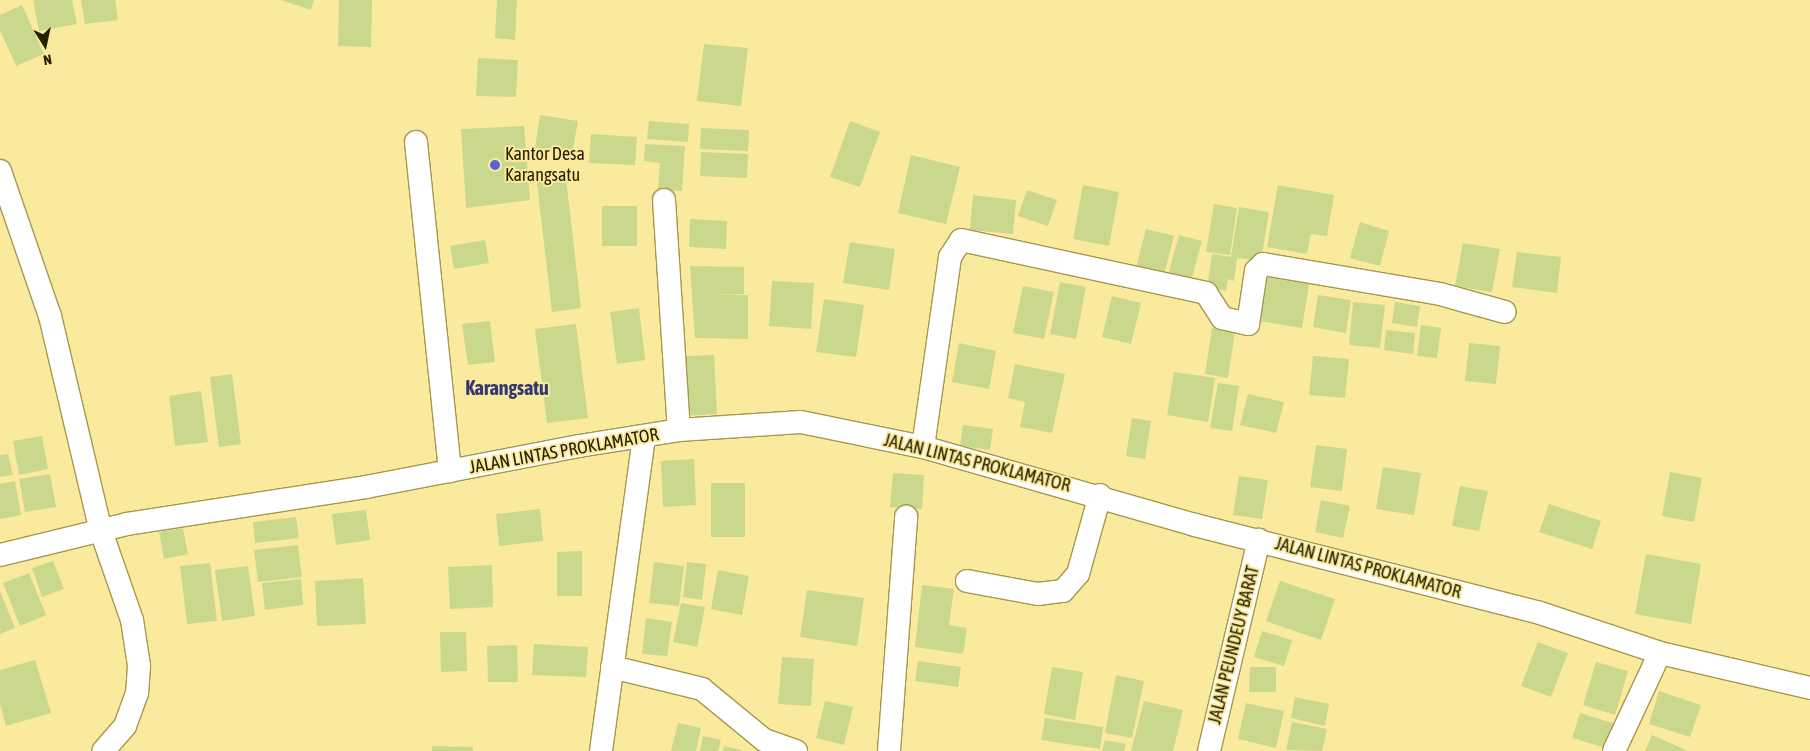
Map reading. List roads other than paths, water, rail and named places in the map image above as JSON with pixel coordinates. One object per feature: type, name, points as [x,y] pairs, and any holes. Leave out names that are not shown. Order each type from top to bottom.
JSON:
[{"type":"street","points":[[416,142],[450,471]]},
{"type":"street","points":[[0,171],[50,316],[114,527],[132,620],[139,666],[131,713],[118,738],[103,751]]},
{"type":"street","points":[[664,200],[679,430]]},
{"type":"street","points":[[923,447],[950,257],[961,240],[1206,293],[1222,318],[1248,324],[1256,271],[1263,264],[1440,294],[1505,312]]},
{"type":"street","name":"JALAN LINTAS PROKLAMATOR","points":[[0,556],[114,527],[644,438],[679,430],[801,422],[923,447],[1259,540],[1537,612],[1660,653],[1810,688]]},
{"type":"street","points":[[601,751],[644,438]]},
{"type":"street","points":[[967,581],[1038,594],[1063,591],[1078,574],[1100,495]]},
{"type":"street","points":[[889,751],[906,517]]},
{"type":"street","name":"JALAN PEUNDEUY BARAT","points":[[1209,751],[1259,540]]},
{"type":"street","points":[[1614,751],[1660,653]]},
{"type":"street","points":[[612,667],[702,689],[764,740],[796,751]]},
{"type":"place","name":"Kantor Desa Karangsatu","points":[[495,165]]},
{"type":"district","name":"Karangsatu","points":[[507,387]]}]
